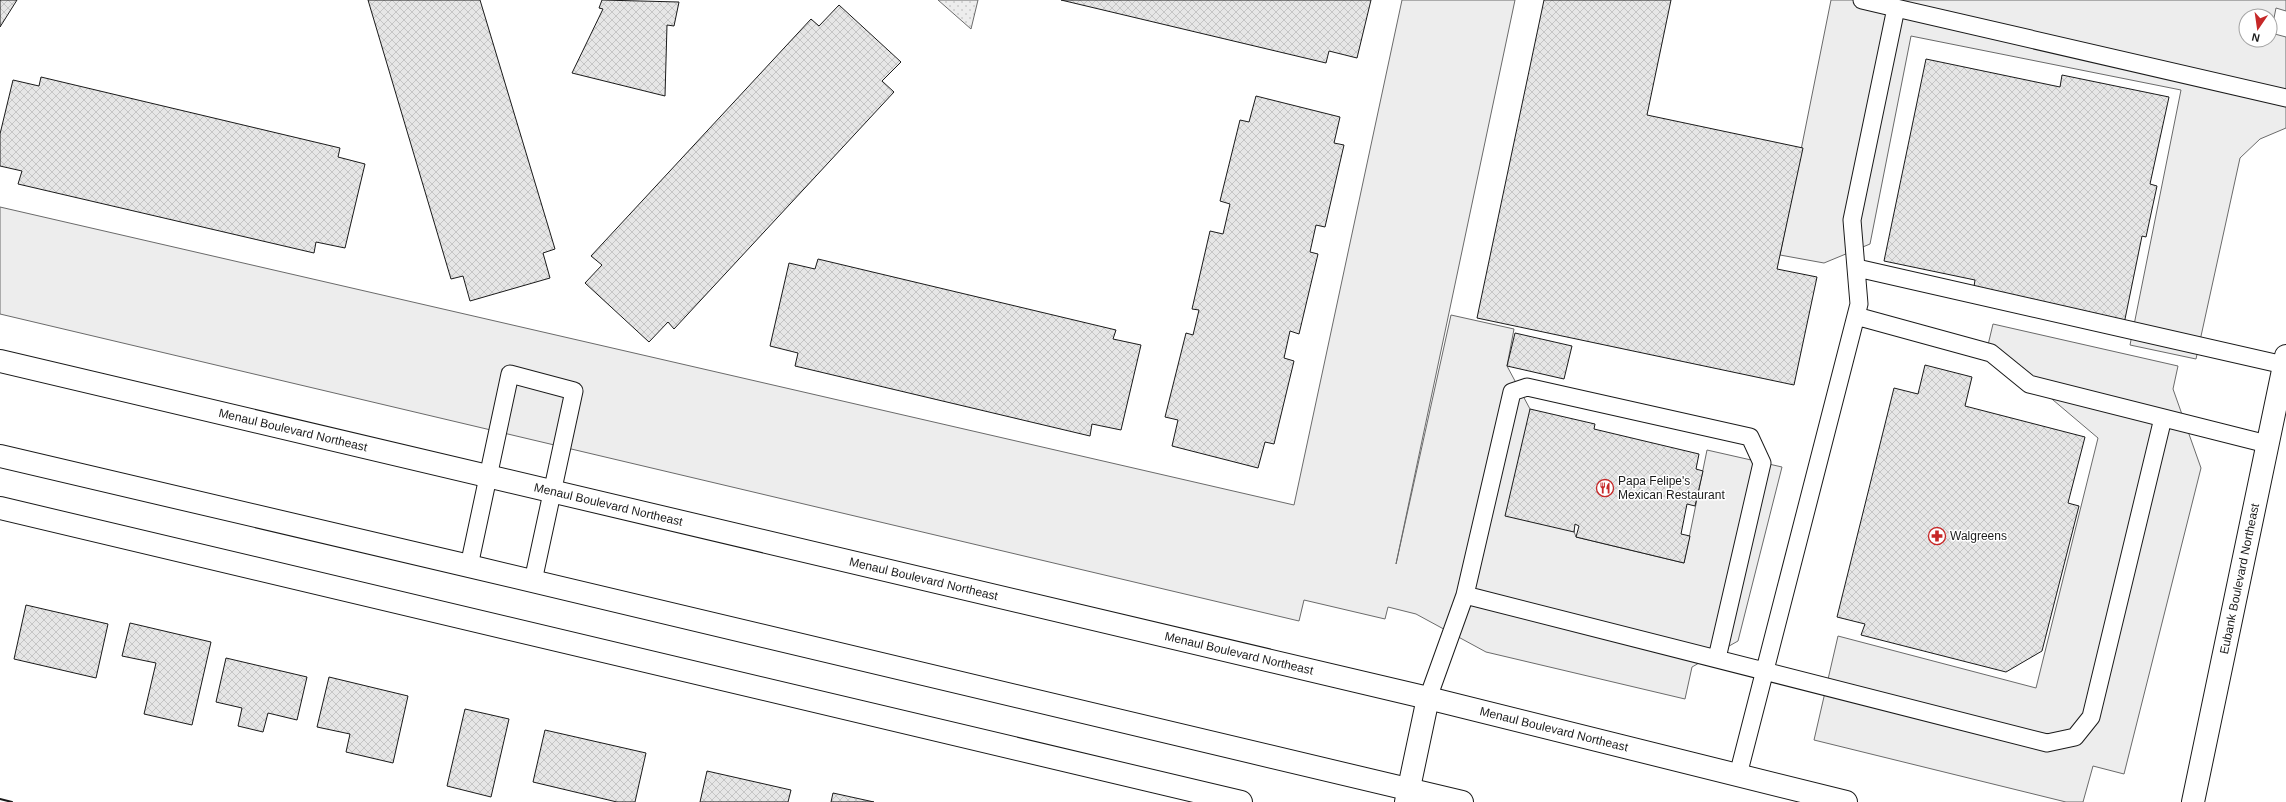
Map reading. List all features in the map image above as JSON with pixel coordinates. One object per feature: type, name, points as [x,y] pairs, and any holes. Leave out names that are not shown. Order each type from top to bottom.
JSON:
[{"type":"main road","name":"Menaul Boulevard Northeast","points":[[0,361],[1428,698],[1846,802]]},
{"type":"main road","name":"Eubank Boulevard Northeast","points":[[2193,802],[2285,362]]},
{"type":"main road","points":[[0,456],[533,581],[1408,796],[1462,802]]},
{"type":"main road","points":[[0,508],[1241,802]]},
{"type":"main road","points":[[1408,796],[1428,698]]},
{"type":"lane","points":[[1862,0],[2286,98]]},
{"type":"lane","points":[[1738,775],[1856,316],[1858,304],[1857,268],[1852,220],[1896,8]]},
{"type":"lane","points":[[1857,268],[2285,362]]},
{"type":"lane","points":[[1856,316],[1991,353],[2030,384],[2268,444]]},
{"type":"lane","points":[[469,566],[510,374],[574,391],[533,581]]},
{"type":"lane","points":[[1428,698],[1465,595],[1512,392],[1527,387],[1750,437],[1762,463],[1717,658]]},
{"type":"lane","points":[[1465,595],[1765,670],[2047,743],[2075,737],[2091,717],[2163,418]]},
{"type":"shaded area","points":[[938,0],[978,0],[971,29]]},
{"type":"shaded area","points":[[1402,0],[1515,0],[1396,564],[1451,315],[1514,329],[1507,366],[1530,409],[1576,537],[1684,563],[1707,450],[1782,467],[1738,641],[1692,667],[1685,699],[1486,652],[1416,614],[1388,607],[1385,619],[1304,600],[1299,621],[0,314],[0,207],[1294,505]]},
{"type":"shaded area","points":[[1831,0],[2286,0],[2286,11],[2278,8],[2238,8],[2238,48],[2278,48],[2278,35],[2286,37],[2286,128],[2260,139],[2240,158],[2196,359],[2130,345],[2181,90],[1911,36],[1870,244],[1824,263],[1780,255]]},
{"type":"shaded area","points":[[1993,324],[2178,366],[2173,389],[2201,468],[2124,774],[2093,766],[2083,802],[2066,802],[1814,740],[1838,636],[2036,688],[2098,438],[1988,345]]},
{"type":"building","points":[[0,0],[17,0],[0,27]]},
{"type":"building","points":[[368,0],[480,0],[555,249],[543,253],[550,278],[470,301],[463,276],[451,279]]},
{"type":"building","points":[[602,0],[679,2],[674,26],[667,25],[665,96],[572,73],[603,9],[599,8]]},
{"type":"building","points":[[1061,0],[1371,0],[1357,58],[1329,51],[1326,63]]},
{"type":"building","points":[[1544,0],[1671,0],[1647,115],[1803,148],[1777,269],[1817,277],[1794,385],[1477,318]]},
{"type":"building","points":[[839,5],[901,62],[882,81],[894,92],[674,329],[668,322],[649,342],[585,283],[602,265],[591,256],[811,19],[819,26]]},
{"type":"building","points":[[1926,59],[2060,87],[2062,75],[2169,97],[2150,184],[2157,186],[2146,237],[2142,236],[2124,324],[1973,293],[1975,280],[1884,261]]},
{"type":"building","points":[[41,77],[340,148],[338,157],[365,164],[345,248],[316,242],[314,253],[18,184],[22,171],[0,166],[0,134],[13,80],[39,86]]},
{"type":"building","points":[[1256,96],[1340,117],[1334,143],[1344,145],[1325,227],[1316,225],[1310,252],[1318,254],[1299,334],[1290,331],[1284,358],[1294,361],[1274,444],[1265,442],[1258,468],[1172,446],[1178,420],[1165,417],[1186,333],[1193,335],[1199,310],[1192,309],[1210,231],[1223,234],[1230,204],[1220,201],[1240,120],[1249,122]]},
{"type":"building","points":[[818,259],[1116,330],[1113,339],[1141,345],[1121,430],[1092,424],[1090,436],[795,366],[798,353],[770,346],[789,263],[815,269]]},
{"type":"building","points":[[1515,333],[1572,346],[1564,379],[1507,366]]},
{"type":"building","points":[[1925,365],[1972,377],[1965,406],[2085,437],[2068,503],[2079,506],[2042,651],[2006,672],[1861,635],[1865,624],[1837,617],[1894,388],[1918,394]]},
{"type":"building","name":"Papa Felipe's Mexican Restaurant","points":[[1530,409],[1595,424],[1594,429],[1699,454],[1696,469],[1703,471],[1695,506],[1687,504],[1681,534],[1690,536],[1684,563],[1576,537],[1579,526],[1575,524],[1574,532],[1505,516]]},
{"type":"building","points":[[26,605],[108,624],[96,678],[14,659]]},
{"type":"building","points":[[130,623],[211,642],[192,725],[144,714],[156,663],[122,656]]},
{"type":"building","points":[[226,658],[307,677],[297,720],[268,713],[263,732],[238,726],[242,708],[216,702]]},
{"type":"building","points":[[329,677],[408,696],[393,763],[346,752],[350,734],[317,727]]},
{"type":"building","points":[[465,709],[509,719],[491,797],[447,786]]},
{"type":"building","points":[[545,730],[646,753],[635,802],[617,802],[533,782]]},
{"type":"building","points":[[707,771],[791,790],[788,802],[700,802]]},
{"type":"building","points":[[833,793],[874,802],[831,802]]},
{"type":"wall","points":[[0,799],[12,802]]},
{"type":"place","name":"Papa Felipe's Mexican Restaurant","points":[[1605,488]]},
{"type":"place","name":"Walgreens","points":[[1937,536]]}]
